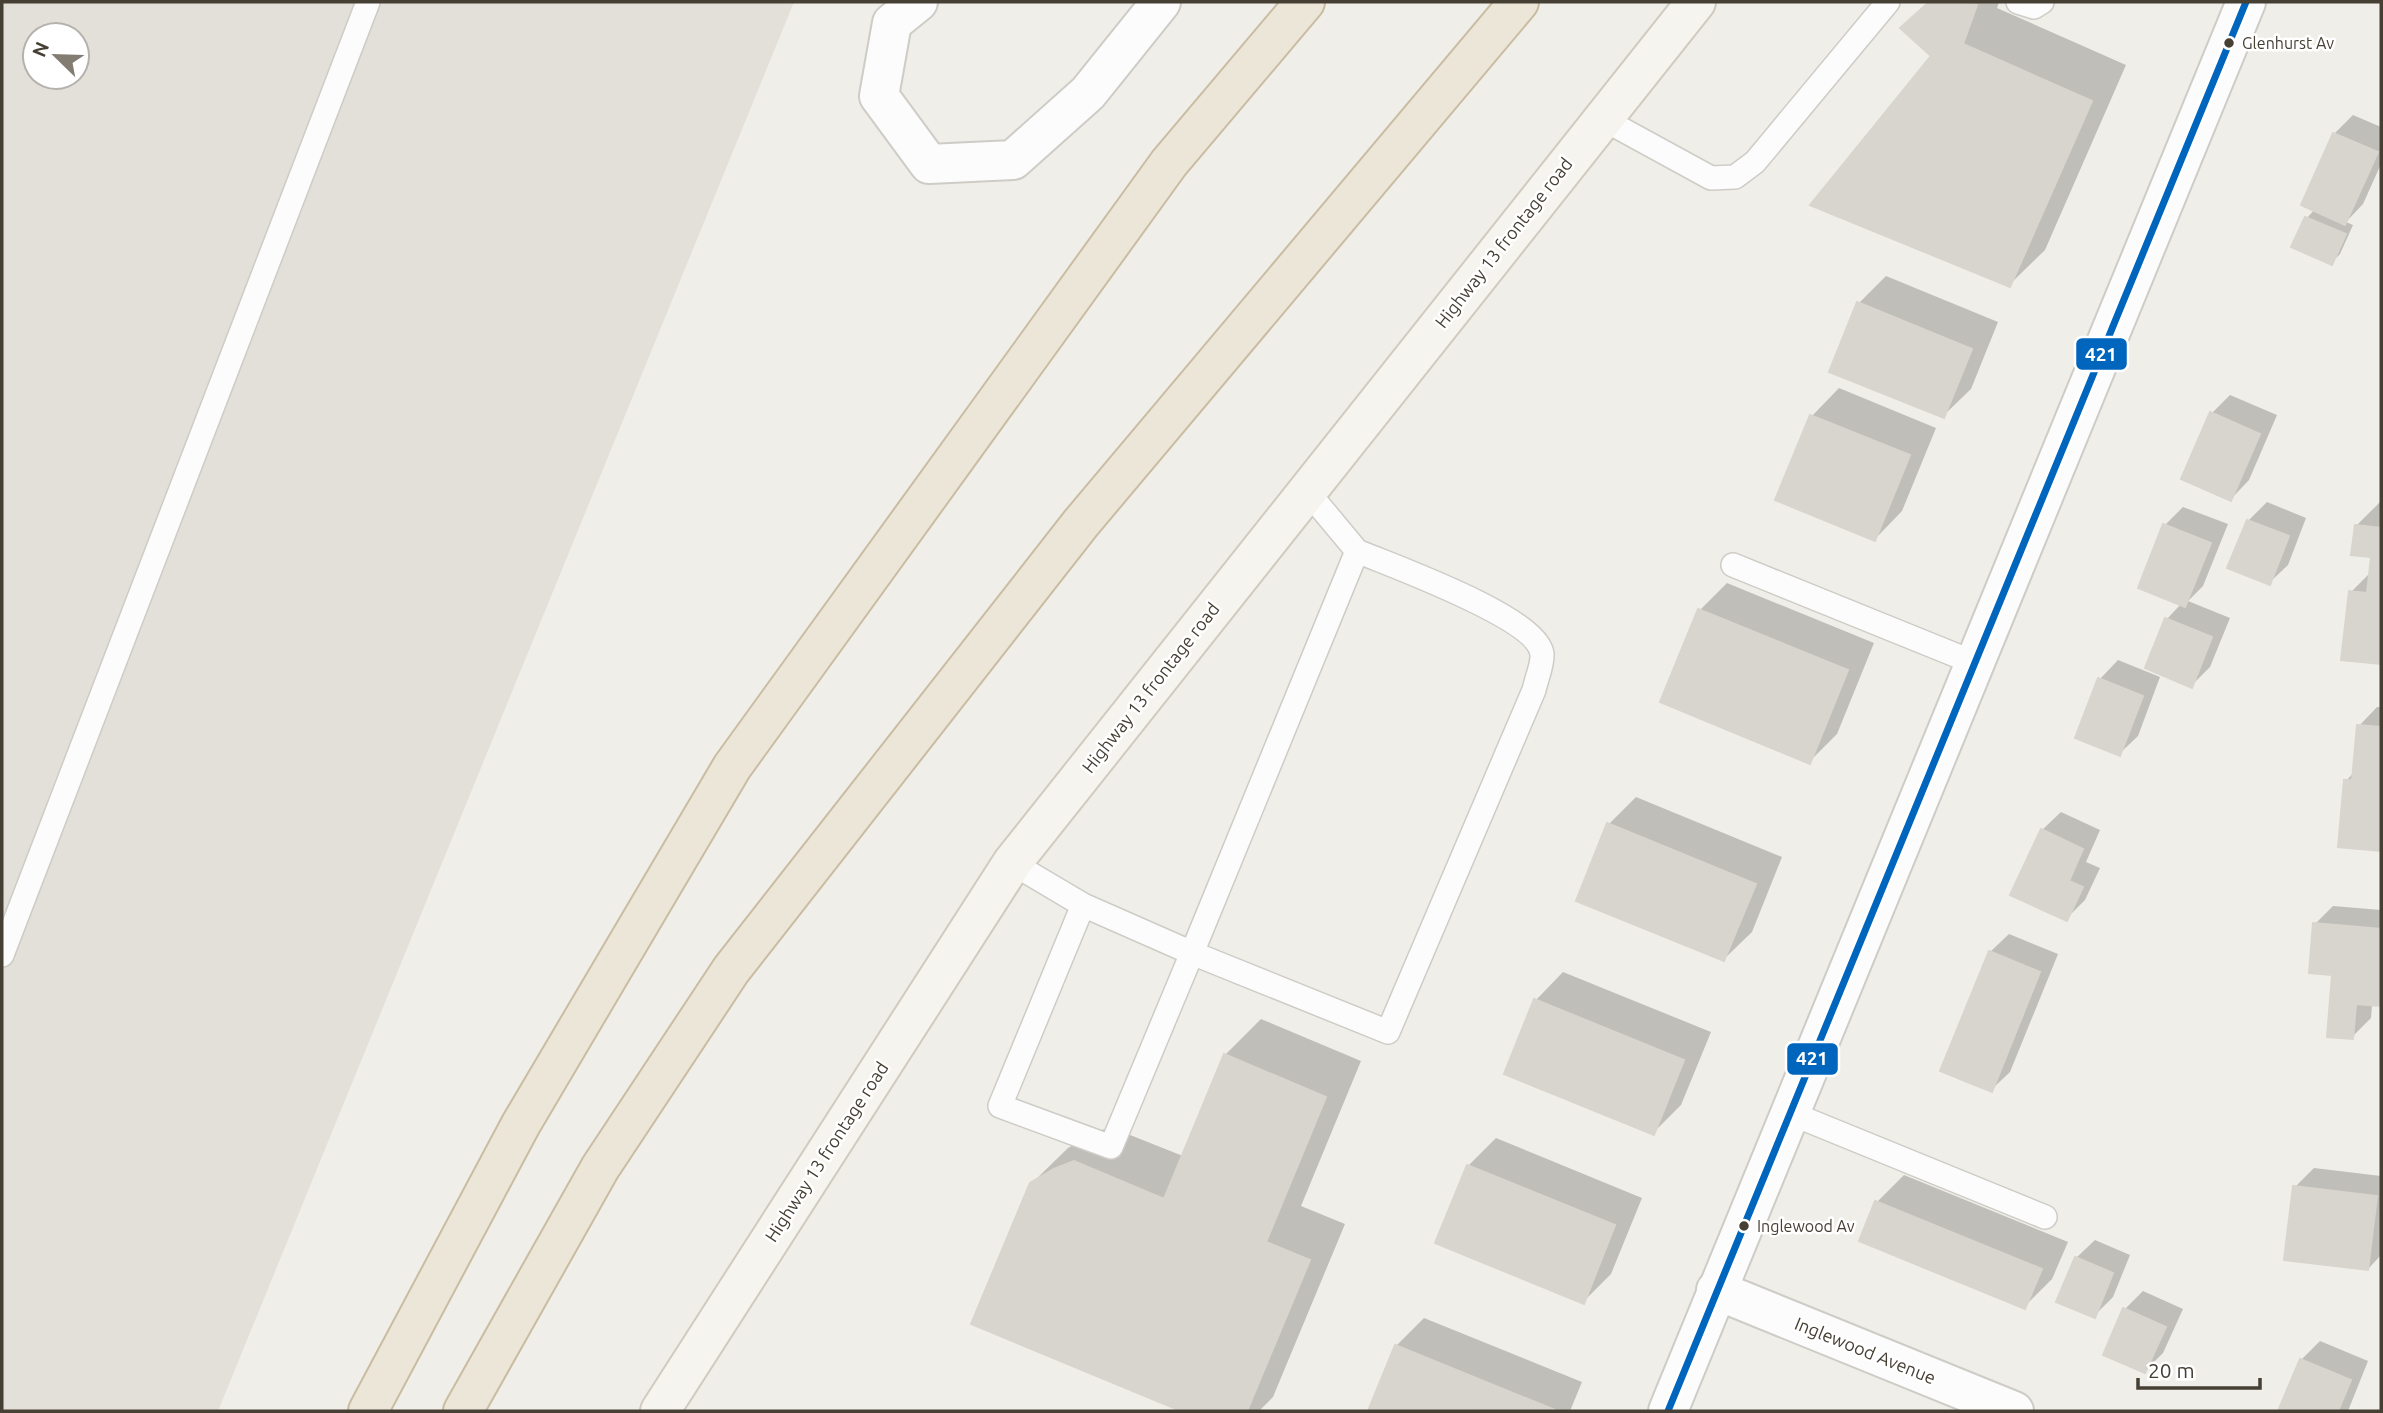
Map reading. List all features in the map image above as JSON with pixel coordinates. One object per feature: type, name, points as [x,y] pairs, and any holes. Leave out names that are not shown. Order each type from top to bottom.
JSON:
[{"type":"highway","points":[[368,1411],[521,1124],[732,767],[1169,163],[1305,2]]},
{"type":"highway","points":[[463,1411],[600,1168],[732,970],[1081,523],[1520,2]]},
{"type":"street","points":[[918,2],[892,23],[879,96],[929,164],[1013,160],[1088,93],[1161,2]]},
{"type":"street","name":"Highway 13 frontage road","points":[[660,1411],[1012,863],[1696,2]]},
{"type":"street","points":[[1668,1411],[2246,2]]},
{"type":"street","name":"Inglewood Avenue","points":[[1716,1290],[2014,1411]]},
{"type":"lane","points":[[2,955],[368,2]]},
{"type":"lane","points":[[1603,119],[1711,178],[1735,177],[1755,162],[1888,2]]},
{"type":"lane","points":[[2018,2],[2034,7],[2042,2]]},
{"type":"lane","points":[[1012,863],[1083,905],[1192,953],[1388,1032],[1534,691],[1542,654],[1536,640],[1521,625],[1497,611],[1357,551],[1307,491]]},
{"type":"lane","points":[[1083,905],[1000,1106],[1111,1147],[1357,551]]},
{"type":"lane","points":[[1733,565],[1975,663]]},
{"type":"lane","points":[[1790,1113],[2045,1217]]},
{"type":"shaded area","points":[[2,2],[794,2],[218,1411],[2,1411]]},
{"type":"building","points":[[1929,2],[1977,5],[1963,44],[2092,101],[2010,287],[1810,205],[1931,56],[1900,28]]},
{"type":"building","points":[[2333,133],[2378,152],[2345,225],[2301,205]]},
{"type":"building","points":[[2305,217],[2346,234],[2332,265],[2291,247]]},
{"type":"building","points":[[1857,302],[1972,349],[1944,418],[1829,372]]},
{"type":"building","points":[[2210,412],[2260,434],[2231,501],[2181,479]]},
{"type":"building","points":[[1810,415],[1910,455],[1875,541],[1775,500]]},
{"type":"building","points":[[2247,520],[2289,536],[2270,585],[2227,568]]},
{"type":"building","points":[[2163,524],[2211,543],[2185,607],[2138,588]]},
{"type":"building","points":[[2355,525],[2381,528],[2381,664],[2341,660],[2349,591],[2367,593],[2371,557],[2351,555]]},
{"type":"building","points":[[1698,609],[1848,670],[1810,764],[1660,702]]},
{"type":"building","points":[[2165,618],[2212,637],[2192,688],[2145,668]]},
{"type":"building","points":[[2098,678],[2143,696],[2120,756],[2075,738]]},
{"type":"building","points":[[2357,725],[2381,727],[2381,851],[2338,847],[2344,780],[2352,780]]},
{"type":"building","points":[[1607,823],[1756,884],[1724,961],[1576,901]]},
{"type":"building","points":[[2041,829],[2083,849],[2069,881],[2083,887],[2067,921],[2010,895]]},
{"type":"building","points":[[2313,923],[2381,929],[2381,1006],[2356,1004],[2353,1039],[2327,1037],[2332,975],[2309,973]]},
{"type":"building","points":[[1989,951],[2040,972],[1992,1092],[1940,1071]]},
{"type":"building","points":[[1534,999],[1684,1060],[1654,1135],[1504,1074]]},
{"type":"building","points":[[1224,1054],[1326,1097],[1266,1242],[1310,1260],[1247,1411],[1181,1411],[971,1324],[1030,1183],[1074,1161],[1164,1199]]},
{"type":"building","points":[[1467,1165],[1615,1225],[1584,1304],[1435,1243]]},
{"type":"building","points":[[2293,1186],[2377,1196],[2368,1270],[2284,1260]]},
{"type":"building","points":[[1875,1201],[2042,1269],[2025,1309],[1859,1241]]},
{"type":"building","points":[[2075,1257],[2113,1273],[2095,1318],[2056,1302]]},
{"type":"building","points":[[2123,1308],[2166,1327],[2145,1373],[2103,1355]]},
{"type":"building","points":[[1395,1345],[1555,1410],[1368,1411]]},
{"type":"building","points":[[2300,1359],[2351,1380],[2338,1411],[2278,1411]]},
{"type":"transit line","name":"421","points":[[1668,1411],[2246,2]]},
{"type":"place","name":"Glenhurst Av","points":[[2229,43]]},
{"type":"place","name":"Inglewood Av","points":[[1744,1226]]}]
